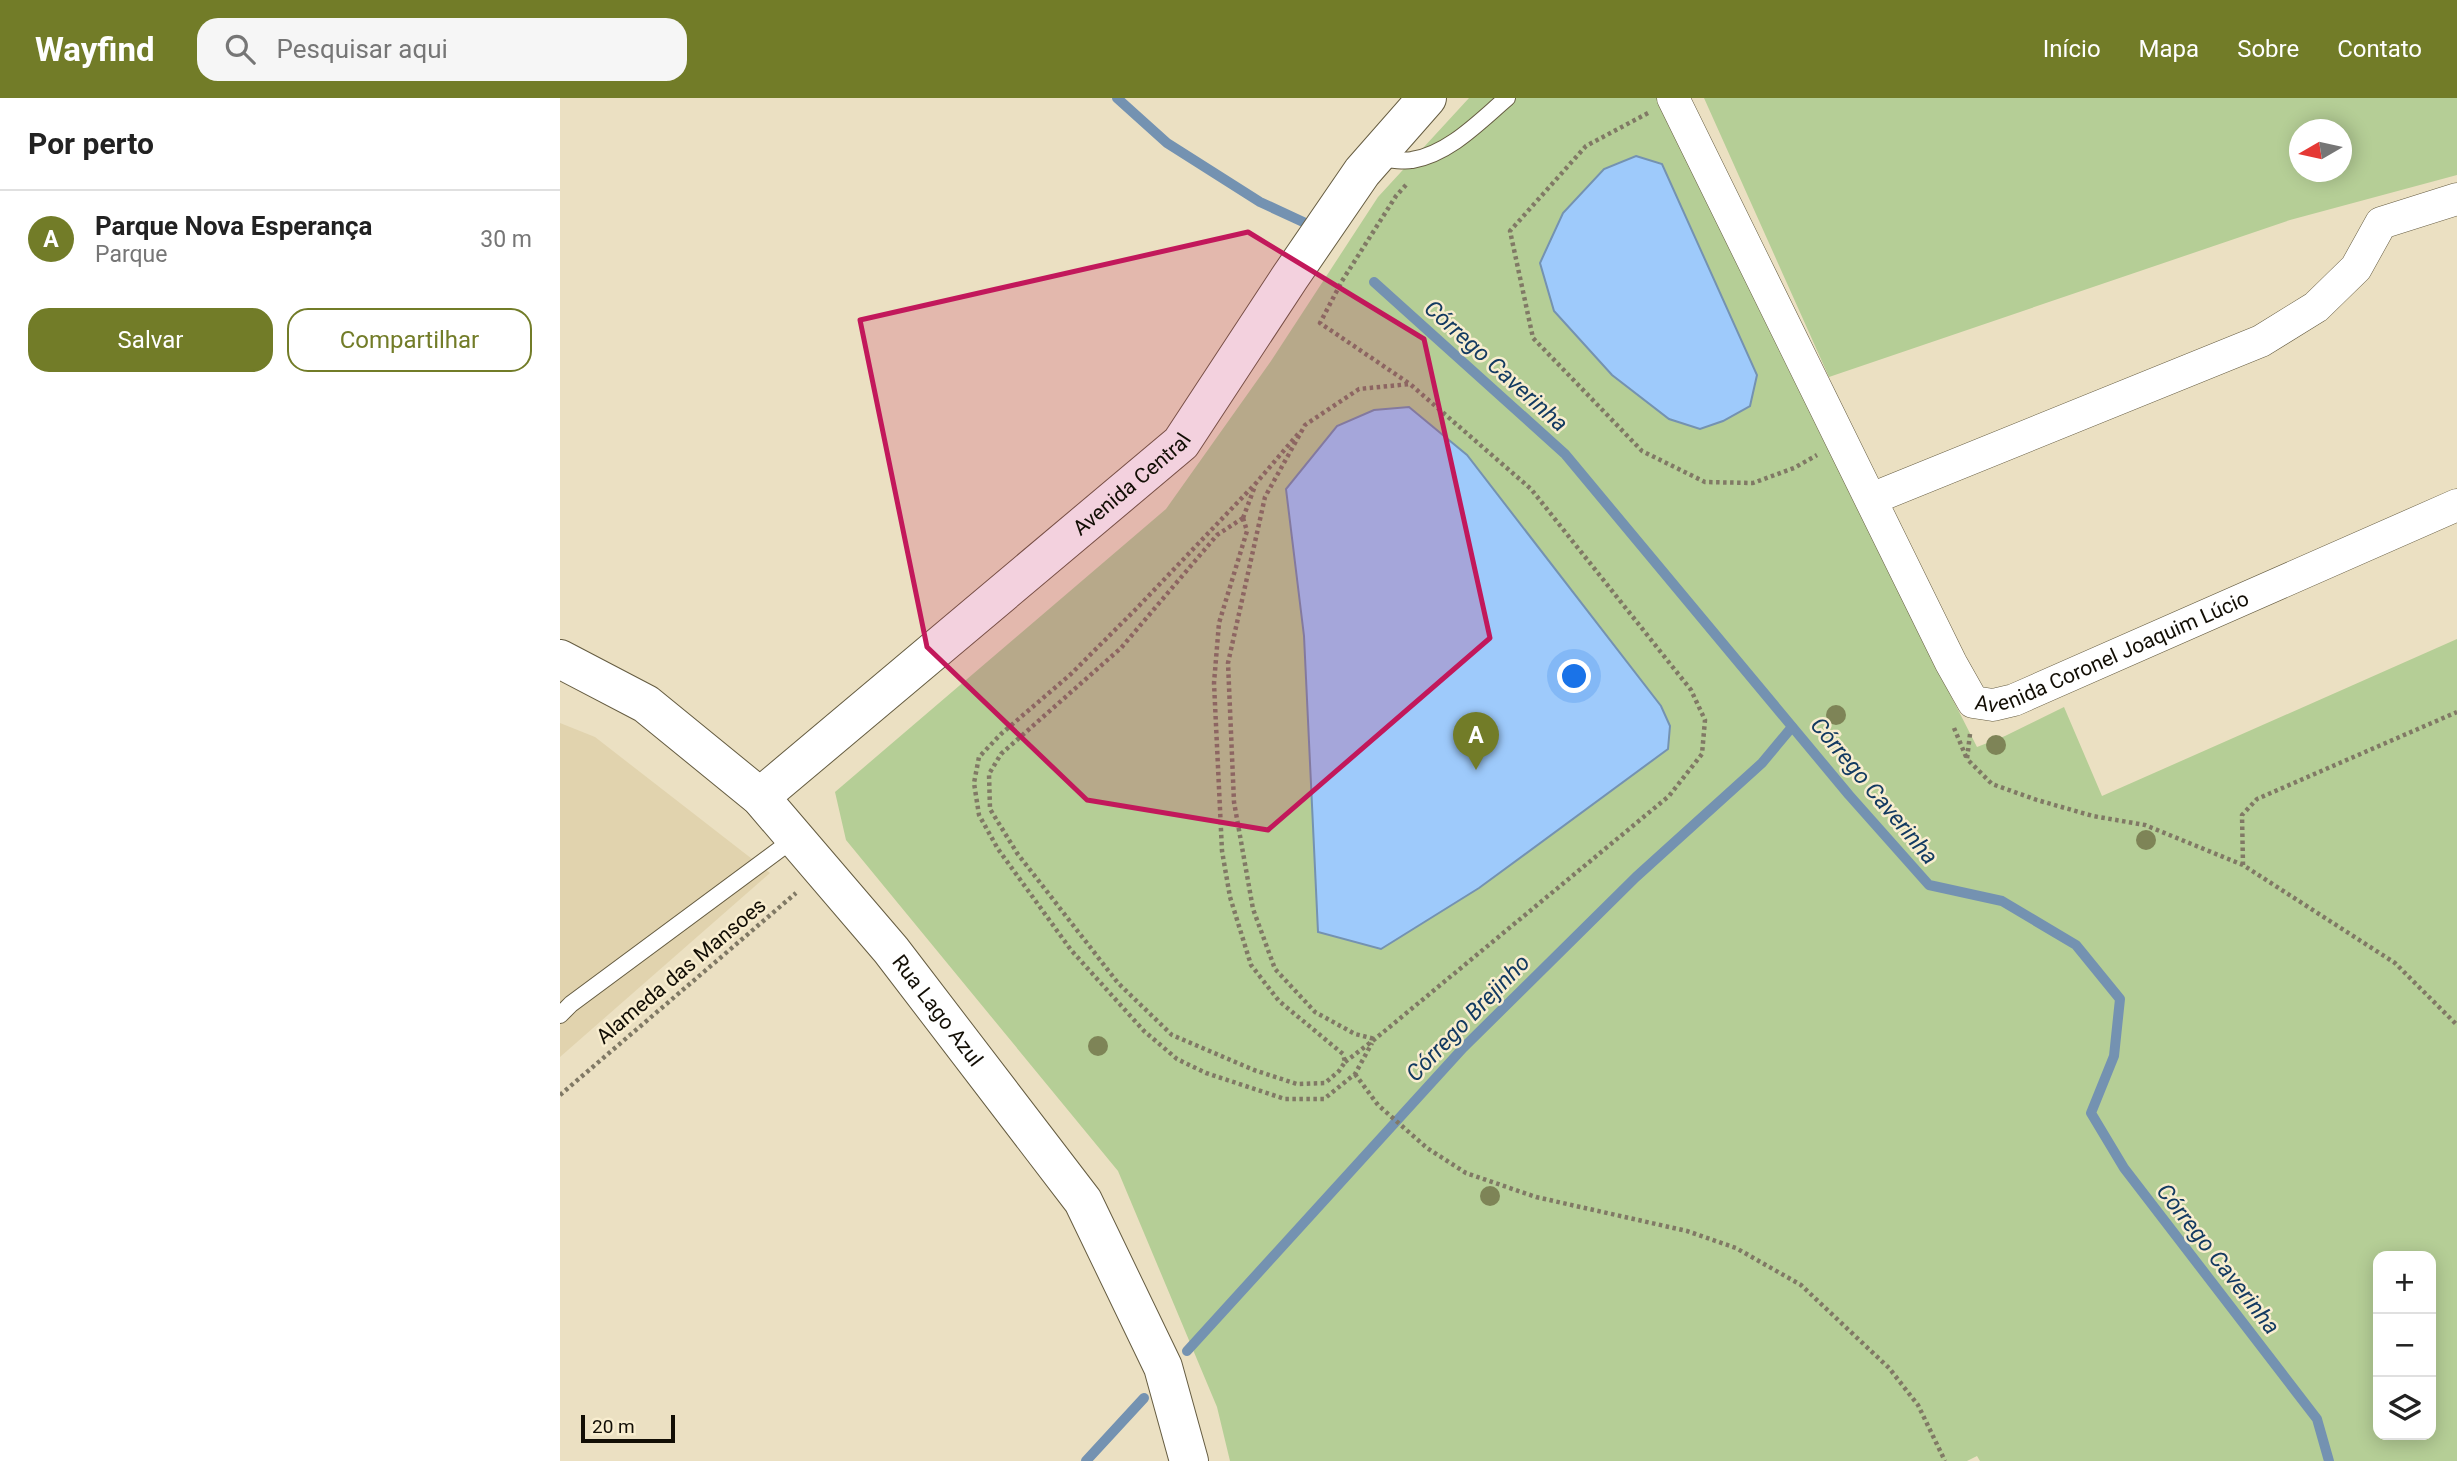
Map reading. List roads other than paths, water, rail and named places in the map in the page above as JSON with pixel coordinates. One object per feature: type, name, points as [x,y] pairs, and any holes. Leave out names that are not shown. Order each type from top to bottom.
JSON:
[{"type":"street","name":"Avenida Central","points":[[760,797],[1181,443],[1290,277],[1368,165],[1427,98]]},
{"type":"street","name":"Avenida Coronel Joaquim Lúcio","points":[[1673,99],[1951,663],[1973,702],[1993,705],[2014,700],[2457,505]]},
{"type":"street","points":[[1871,499],[2261,341],[2316,306],[2356,268],[2381,223],[2457,199]]},
{"type":"street","name":"Rua Lago Azul","points":[[560,659],[646,704],[760,797],[891,950],[1083,1200],[1163,1367],[1189,1461]]},
{"type":"lane","points":[[1368,165],[1411,160],[1434,154],[1465,134],[1507,98]]},
{"type":"lane","points":[[560,1015],[571,1004],[795,838]]},
{"type":"water","points":[[1636,156],[1662,164],[1757,375],[1750,406],[1723,421],[1700,429],[1669,419],[1612,375],[1554,311],[1540,263],[1563,213],[1604,169]]},
{"type":"water","points":[[1409,407],[1467,455],[1661,706],[1670,726],[1668,749],[1479,888],[1381,949],[1318,932],[1304,636],[1286,489],[1337,426],[1374,410]]},
{"type":"waterway","name":"Córrego Caverinha","points":[[1117,98],[1167,143],[1260,202],[1314,227]]},
{"type":"waterway","name":"Córrego Caverinha","points":[[1374,282],[1565,454],[1849,795],[1929,885],[2002,901],[2076,945],[2120,999],[2114,1056],[2091,1113],[2124,1168],[2317,1419],[2329,1461]]},
{"type":"waterway","name":"Córrego Brejinho","points":[[1187,1351],[1463,1048],[1636,877],[1762,763],[1792,727]]},
{"type":"waterway","name":"Córrego Brejinho","points":[[1086,1461],[1144,1398]]},
{"type":"place","name":"Parque Nova Esperança","points":[[1476,770]]}]
